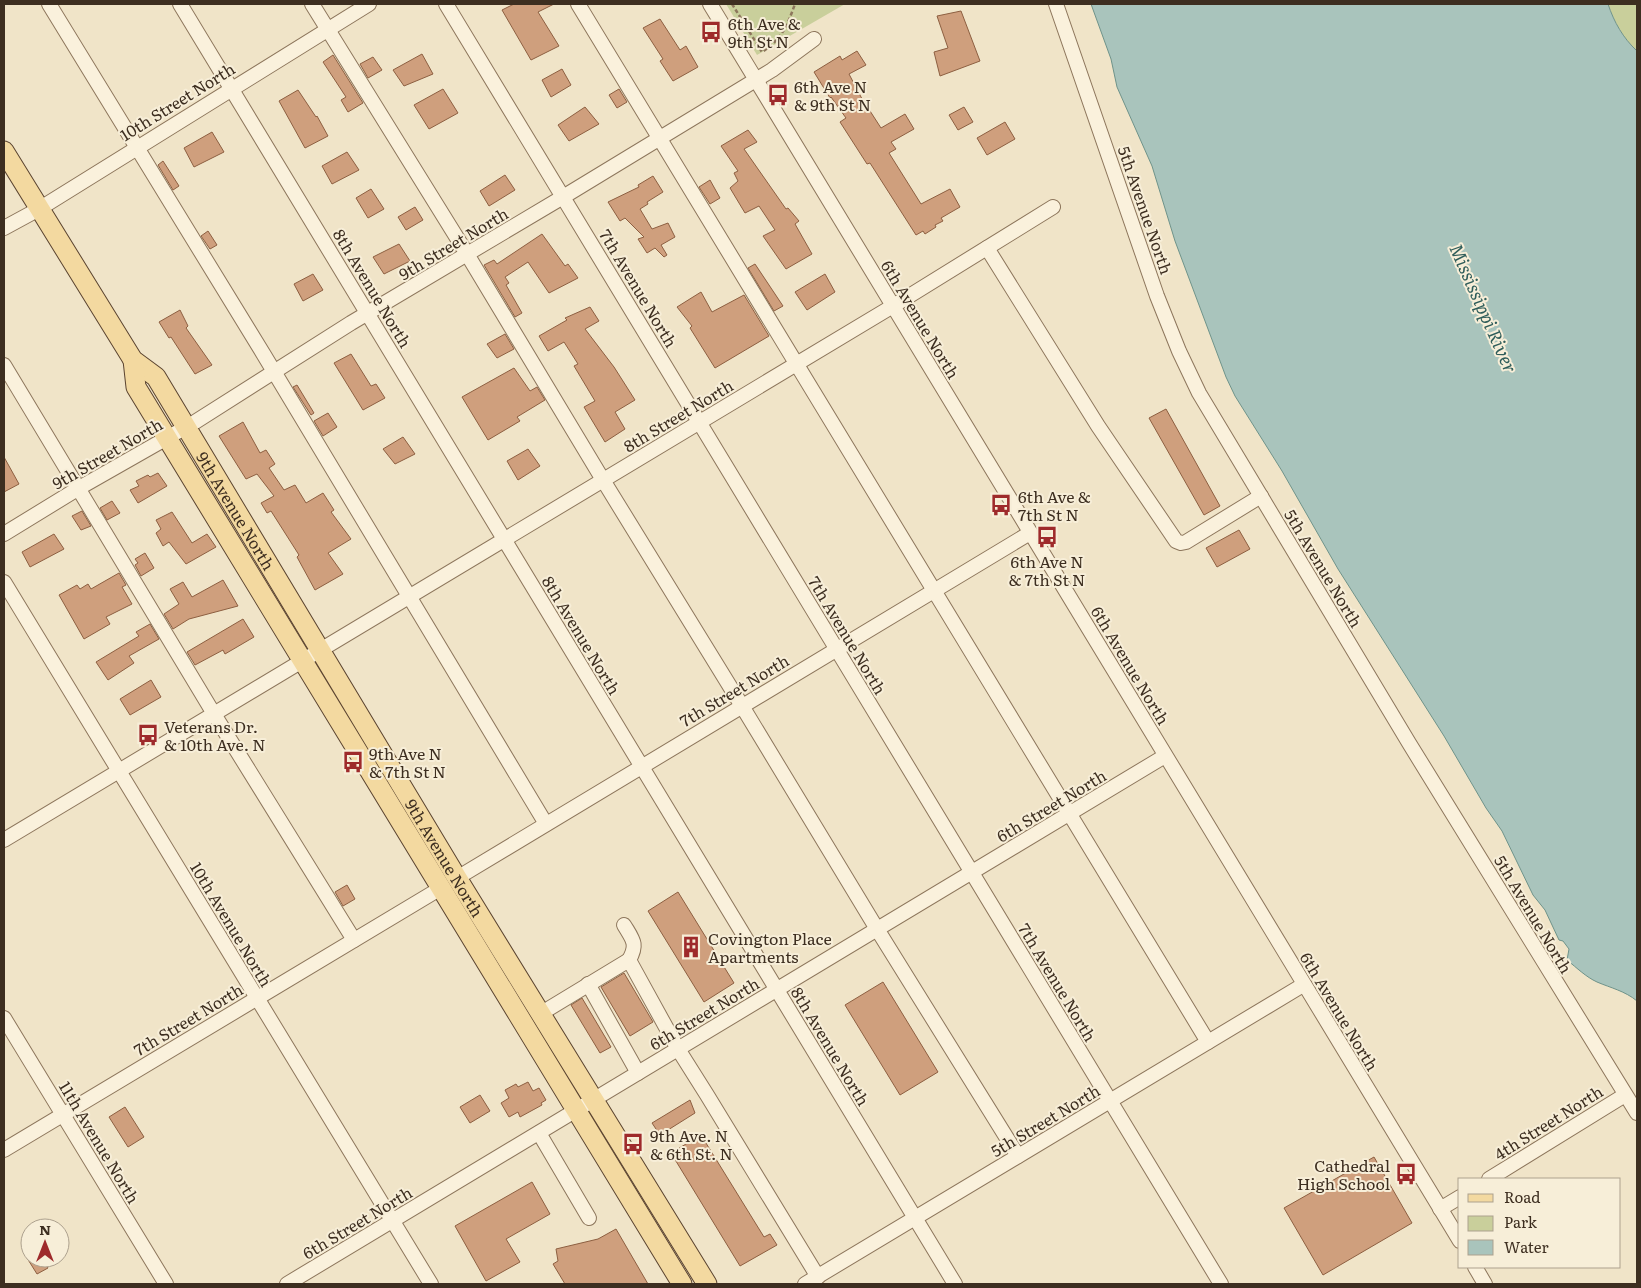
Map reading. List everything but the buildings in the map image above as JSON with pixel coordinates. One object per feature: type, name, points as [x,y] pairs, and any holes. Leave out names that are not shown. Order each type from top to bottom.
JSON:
[{"type":"main road","name":"9th Avenue North","points":[[4,151],[132,360],[156,377],[321,650],[575,1110],[682,1284]]},
{"type":"main road","name":"9th Avenue North","points":[[132,360],[136,387],[303,660],[449,883],[540,1014],[707,1284]]},
{"type":"street","points":[[49,4],[138,147],[546,824]]},
{"type":"street","name":"8th Avenue North","points":[[180,4],[954,1284]]},
{"type":"street","points":[[312,4],[467,254],[877,929],[1018,1156]]},
{"type":"street","name":"10th Street North","points":[[4,228],[39,209],[369,4]]},
{"type":"street","name":"7th Avenue North","points":[[446,4],[1221,1284]]},
{"type":"street","points":[[578,4],[1208,1042]]},
{"type":"street","name":"6th Avenue North","points":[[710,4],[1458,1238]]},
{"type":"street","name":"5th Avenue North","points":[[1056,4],[1158,296],[1199,393],[1409,743],[1637,1113]]},
{"type":"street","name":"9th Street North","points":[[4,534],[79,488],[186,428],[368,313],[756,79],[814,39]]},
{"type":"street","name":"8th Street North","points":[[4,840],[797,364],[1053,207]]},
{"type":"street","points":[[988,248],[1098,426],[1176,541],[1186,542],[1261,496]]},
{"type":"street","points":[[4,365],[214,714],[354,940]]},
{"type":"street","name":"7th Street North","points":[[4,1150],[1030,533]]},
{"type":"street","name":"10th Avenue North","points":[[4,582],[431,1284]]},
{"type":"street","name":"6th Street North","points":[[287,1284],[1165,756]]},
{"type":"street","points":[[540,1014],[629,960],[635,950],[634,943],[624,925]]},
{"type":"street","points":[[629,960],[678,1049],[818,1277]]},
{"type":"street","points":[[588,984],[638,1073]]},
{"type":"street","name":"5th Street North","points":[[805,1284],[1304,985]]},
{"type":"street","name":"11th Avenue North","points":[[4,1018],[166,1284]]},
{"type":"street","name":"4th Street North","points":[[1491,1178],[1625,1095]]},
{"type":"street","points":[[539,1133],[589,1218]]},
{"type":"street","points":[[1440,1209],[1458,1199]]},
{"type":"street","points":[[1476,1268],[1485,1284]]},
{"type":"path","points":[[732,4],[762,52],[774,44],[784,31],[795,4]]},
{"type":"green space","points":[[726,4],[845,4],[757,55]]},
{"type":"green space","points":[[1608,4],[1637,4],[1637,51],[1627,41]]},
{"type":"water","name":"Mississippi River","points":[[1091,4],[1608,4],[1627,41],[1637,51],[1637,1001],[1623,992],[1593,980],[1567,960],[1569,949],[1563,941],[1559,940],[1545,910],[1533,895],[1502,831],[1338,569],[1282,471],[1235,396],[1226,377],[1175,241],[1152,166],[1117,87],[1111,59]]},
{"type":"place","name":"6th Ave & 9th St N","points":[[711,32]]},
{"type":"place","name":"6th Ave N & 9th St N","points":[[778,95]]},
{"type":"place","name":"6th Ave & 7th St N","points":[[1001,505]]},
{"type":"place","name":"6th Ave N & 7th St N","points":[[1047,537]]},
{"type":"place","name":"Veterans Dr. & 10th Ave. N","points":[[148,735]]},
{"type":"place","name":"9th Ave N & 7th St N","points":[[353,762]]},
{"type":"place","name":"Covington Place Apartments","points":[[691,947]]},
{"type":"place","name":"9th Ave. N & 6th St. N","points":[[633,1144]]},
{"type":"place","name":"Cathedral High School","points":[[1406,1174]]}]
